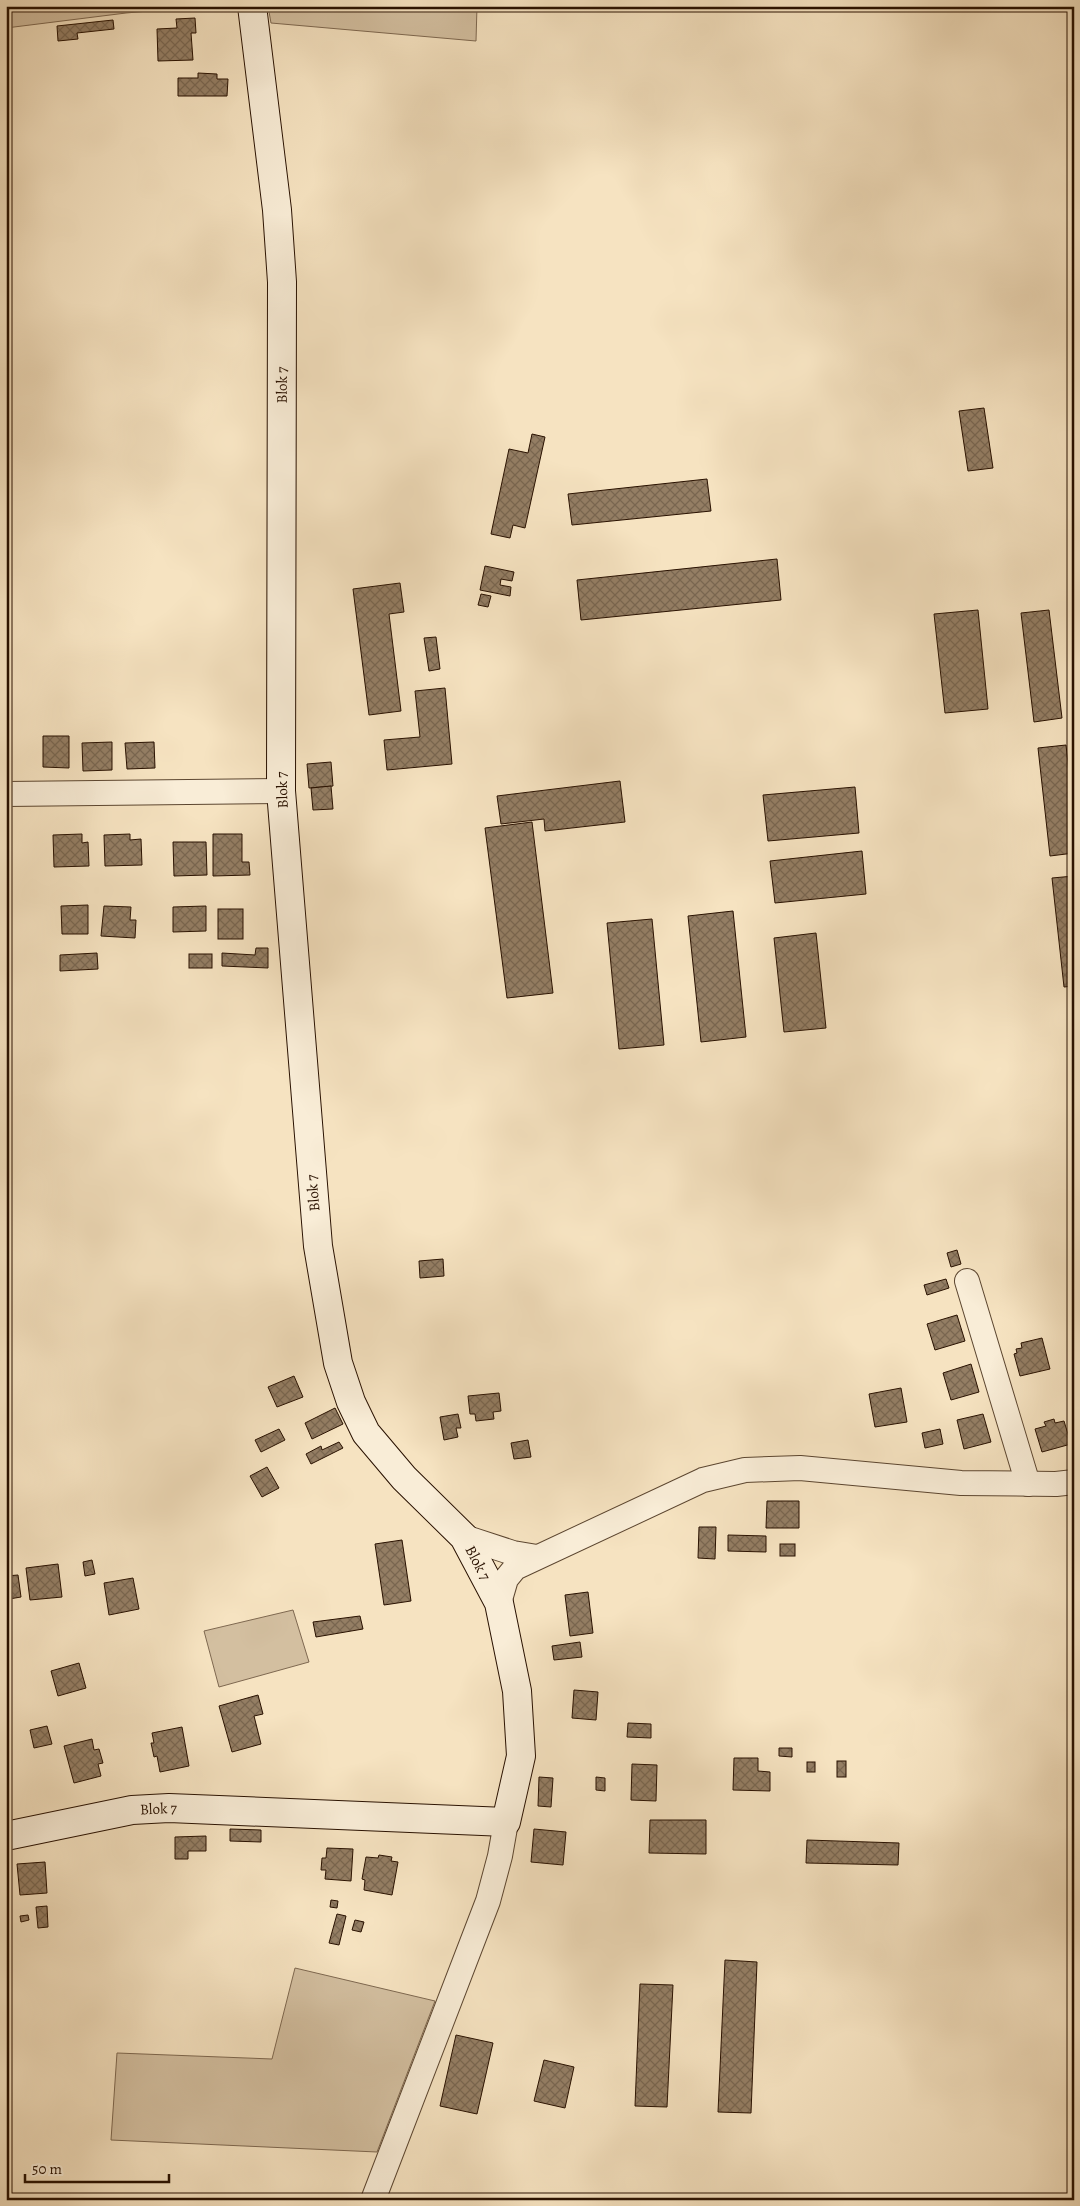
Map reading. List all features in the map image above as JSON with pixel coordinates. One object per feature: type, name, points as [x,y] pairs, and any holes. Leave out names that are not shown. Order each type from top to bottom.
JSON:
[{"type":"street","name":"Blok 7","points":[[6,1836],[132,1810],[169,1808],[506,1822],[521,1756],[517,1691],[499,1603],[464,1537],[404,1478],[366,1433],[351,1402],[338,1363],[318,1246],[281,791],[282,282],[276,210],[252,6]]},
{"type":"street","points":[[6,794],[281,791]]},
{"type":"street","points":[[966,1281],[1028,1484]]},
{"type":"street","points":[[499,1603],[506,1579],[515,1568],[537,1556],[703,1480],[745,1470],[800,1468],[961,1483],[1028,1484],[1074,1482]]},
{"type":"street","points":[[464,1537],[513,1553],[537,1556]]},
{"type":"street","points":[[373,2200],[488,1901],[500,1856],[506,1822]]},
{"type":"shaded area","points":[[6,6],[203,6],[126,13],[6,28]]},
{"type":"shaded area","points":[[268,6],[477,6],[476,41],[271,23]]},
{"type":"shaded area","points":[[293,1610],[309,1662],[219,1687],[204,1631]]},
{"type":"shaded area","points":[[295,1968],[435,2001],[377,2152],[111,2140],[117,2053],[272,2059]]},
{"type":"building","points":[[195,18],[196,33],[191,33],[193,60],[158,61],[157,29],[177,28],[176,19]]},
{"type":"building","points":[[113,20],[114,29],[77,33],[78,39],[58,41],[57,26]]},
{"type":"building","points":[[198,73],[217,74],[217,79],[228,79],[227,96],[178,96],[178,78],[198,78]]},
{"type":"building","points":[[984,408],[993,468],[968,471],[959,411]]},
{"type":"building","points":[[532,434],[545,437],[525,528],[513,525],[510,538],[491,534],[509,449],[528,453]]},
{"type":"building","points":[[707,479],[711,511],[572,525],[568,494]]},
{"type":"building","points":[[777,559],[781,600],[581,620],[577,580]]},
{"type":"building","points":[[485,566],[514,572],[512,581],[501,579],[500,585],[511,587],[510,596],[480,590]]},
{"type":"building","points":[[400,583],[404,612],[389,614],[401,711],[369,715],[353,589]]},
{"type":"building","points":[[481,594],[491,596],[488,607],[478,605]]},
{"type":"building","points":[[978,610],[988,709],[945,713],[934,614]]},
{"type":"building","points":[[1049,610],[1062,718],[1034,722],[1021,613]]},
{"type":"building","points":[[436,637],[440,669],[429,671],[424,638]]},
{"type":"building","points":[[445,688],[452,764],[387,770],[384,740],[420,737],[415,691]]},
{"type":"building","points":[[43,736],[69,736],[69,768],[43,767]]},
{"type":"building","points":[[112,742],[112,770],[83,771],[82,743]]},
{"type":"building","points":[[154,742],[155,768],[127,769],[125,743]]},
{"type":"building","points":[[1066,745],[1074,818],[1074,853],[1050,856],[1038,748]]},
{"type":"building","points":[[331,762],[333,786],[309,788],[307,764]]},
{"type":"building","points":[[620,781],[625,822],[545,831],[544,819],[501,824],[497,796]]},
{"type":"building","points":[[331,786],[333,809],[313,810],[311,788]]},
{"type":"building","points":[[855,787],[859,833],[768,841],[763,795]]},
{"type":"building","points":[[532,822],[553,993],[507,998],[485,828]]},
{"type":"building","points":[[82,834],[82,843],[88,842],[89,866],[54,867],[53,835]]},
{"type":"building","points":[[130,834],[130,840],[141,839],[142,865],[105,866],[104,835]]},
{"type":"building","points":[[213,834],[242,834],[242,862],[249,862],[250,875],[213,876]]},
{"type":"building","points":[[173,842],[206,842],[207,875],[174,876]]},
{"type":"building","points":[[862,851],[866,894],[775,903],[770,861]]},
{"type":"building","points":[[1074,876],[1074,986],[1064,987],[1052,878]]},
{"type":"building","points":[[88,905],[88,934],[62,934],[61,906]]},
{"type":"building","points":[[104,906],[131,907],[130,920],[136,920],[135,938],[101,936]]},
{"type":"building","points":[[206,906],[206,931],[173,932],[173,907]]},
{"type":"building","points":[[218,909],[243,909],[243,939],[218,939]]},
{"type":"building","points":[[733,911],[746,1037],[701,1042],[688,916]]},
{"type":"building","points":[[652,919],[664,1045],[619,1049],[607,923]]},
{"type":"building","points":[[816,933],[826,1028],[784,1032],[774,938]]},
{"type":"building","points":[[256,948],[268,948],[268,968],[222,966],[222,953],[255,955]]},
{"type":"building","points":[[97,953],[98,969],[60,971],[60,955]]},
{"type":"building","points":[[189,954],[212,954],[212,968],[189,968]]},
{"type":"building","points":[[957,1250],[961,1264],[951,1267],[947,1253]]},
{"type":"building","points":[[443,1259],[444,1276],[420,1278],[419,1261]]},
{"type":"building","points":[[946,1279],[949,1288],[927,1295],[924,1285]]},
{"type":"building","points":[[957,1315],[965,1341],[935,1350],[927,1324]]},
{"type":"building","points":[[1042,1338],[1050,1369],[1020,1376],[1014,1354],[1017,1353],[1016,1349],[1022,1348],[1021,1343]]},
{"type":"building","points":[[971,1364],[979,1392],[951,1400],[943,1373]]},
{"type":"building","points":[[294,1376],[303,1397],[277,1407],[268,1387]]},
{"type":"building","points":[[901,1388],[907,1422],[875,1427],[869,1394]]},
{"type":"building","points":[[499,1393],[501,1411],[493,1412],[494,1419],[476,1421],[475,1414],[470,1414],[468,1396]]},
{"type":"building","points":[[335,1408],[343,1424],[312,1439],[305,1423]]},
{"type":"building","points":[[458,1414],[461,1428],[456,1428],[458,1437],[444,1440],[440,1417]]},
{"type":"building","points":[[983,1414],[991,1442],[964,1449],[957,1420]]},
{"type":"building","points":[[1054,1419],[1055,1423],[1064,1421],[1071,1444],[1042,1452],[1035,1429],[1046,1426],[1044,1422]]},
{"type":"building","points":[[279,1429],[285,1440],[261,1452],[255,1440]]},
{"type":"building","points":[[940,1429],[943,1444],[925,1448],[922,1433]]},
{"type":"building","points":[[528,1440],[531,1457],[514,1459],[511,1443]]},
{"type":"building","points":[[339,1442],[343,1448],[311,1464],[306,1454],[321,1446],[322,1450]]},
{"type":"building","points":[[267,1467],[279,1488],[262,1497],[250,1476]]},
{"type":"building","points":[[767,1501],[799,1501],[799,1528],[766,1528]]},
{"type":"building","points":[[699,1527],[716,1527],[715,1559],[698,1558]]},
{"type":"building","points":[[728,1535],[766,1536],[766,1552],[728,1551]]},
{"type":"building","points":[[402,1540],[411,1601],[384,1605],[375,1544]]},
{"type":"building","points":[[780,1544],[795,1544],[795,1556],[780,1556]]},
{"type":"building","points":[[92,1560],[95,1574],[85,1576],[83,1562]]},
{"type":"building","points":[[58,1564],[62,1597],[30,1600],[26,1568]]},
{"type":"building","points":[[18,1575],[21,1597],[9,1599],[6,1576]]},
{"type":"building","points":[[133,1578],[139,1609],[109,1615],[104,1583]]},
{"type":"building","points":[[588,1592],[593,1633],[570,1636],[565,1595]]},
{"type":"building","points":[[360,1616],[363,1629],[316,1637],[313,1622]]},
{"type":"building","points":[[580,1642],[582,1657],[554,1660],[552,1646]]},
{"type":"building","points":[[79,1663],[86,1688],[58,1696],[51,1671]]},
{"type":"building","points":[[574,1690],[598,1692],[596,1720],[572,1718]]},
{"type":"building","points":[[258,1695],[263,1714],[254,1716],[261,1744],[232,1752],[219,1706]]},
{"type":"building","points":[[628,1723],[651,1724],[651,1738],[627,1737]]},
{"type":"building","points":[[47,1726],[52,1744],[34,1748],[30,1730]]},
{"type":"building","points":[[182,1727],[189,1766],[160,1772],[157,1756],[154,1757],[151,1743],[154,1743],[152,1733]]},
{"type":"building","points":[[92,1739],[94,1750],[99,1749],[103,1763],[98,1764],[101,1776],[74,1783],[64,1746]]},
{"type":"building","points":[[779,1748],[792,1748],[792,1757],[779,1756]]},
{"type":"building","points":[[734,1758],[758,1758],[758,1771],[770,1772],[770,1791],[733,1790]]},
{"type":"building","points":[[837,1761],[846,1761],[846,1777],[837,1777]]},
{"type":"building","points":[[807,1762],[815,1762],[815,1772],[807,1772]]},
{"type":"building","points":[[632,1764],[657,1765],[656,1801],[631,1800]]},
{"type":"building","points":[[539,1777],[553,1778],[551,1807],[538,1806]]},
{"type":"building","points":[[596,1777],[605,1778],[605,1791],[596,1790]]},
{"type":"building","points":[[650,1820],[706,1820],[706,1854],[649,1853]]},
{"type":"building","points":[[230,1829],[261,1830],[261,1842],[230,1841]]},
{"type":"building","points":[[534,1829],[566,1832],[563,1865],[531,1862]]},
{"type":"building","points":[[206,1836],[206,1851],[188,1851],[188,1859],[175,1859],[175,1837]]},
{"type":"building","points":[[807,1840],[899,1843],[898,1865],[806,1863]]},
{"type":"building","points":[[327,1848],[353,1849],[351,1881],[325,1879],[326,1870],[321,1870],[322,1858],[326,1858]]},
{"type":"building","points":[[379,1855],[392,1857],[391,1861],[398,1862],[392,1895],[364,1890],[365,1880],[362,1879],[366,1857],[378,1858]]},
{"type":"building","points":[[45,1862],[47,1893],[20,1895],[17,1864]]},
{"type":"building","points":[[331,1900],[338,1901],[337,1908],[330,1907]]},
{"type":"building","points":[[47,1906],[48,1927],[38,1928],[36,1907]]},
{"type":"building","points":[[337,1914],[346,1916],[339,1945],[329,1943]]},
{"type":"building","points":[[28,1915],[29,1920],[21,1922],[20,1916]]},
{"type":"building","points":[[355,1920],[364,1922],[361,1932],[352,1930]]},
{"type":"building","points":[[725,1960],[757,1962],[751,2113],[718,2112]]},
{"type":"building","points":[[640,1984],[673,1985],[667,2107],[635,2106]]},
{"type":"building","points":[[456,2035],[493,2043],[477,2114],[440,2106]]},
{"type":"building","points":[[544,2060],[574,2067],[565,2108],[534,2101]]}]
